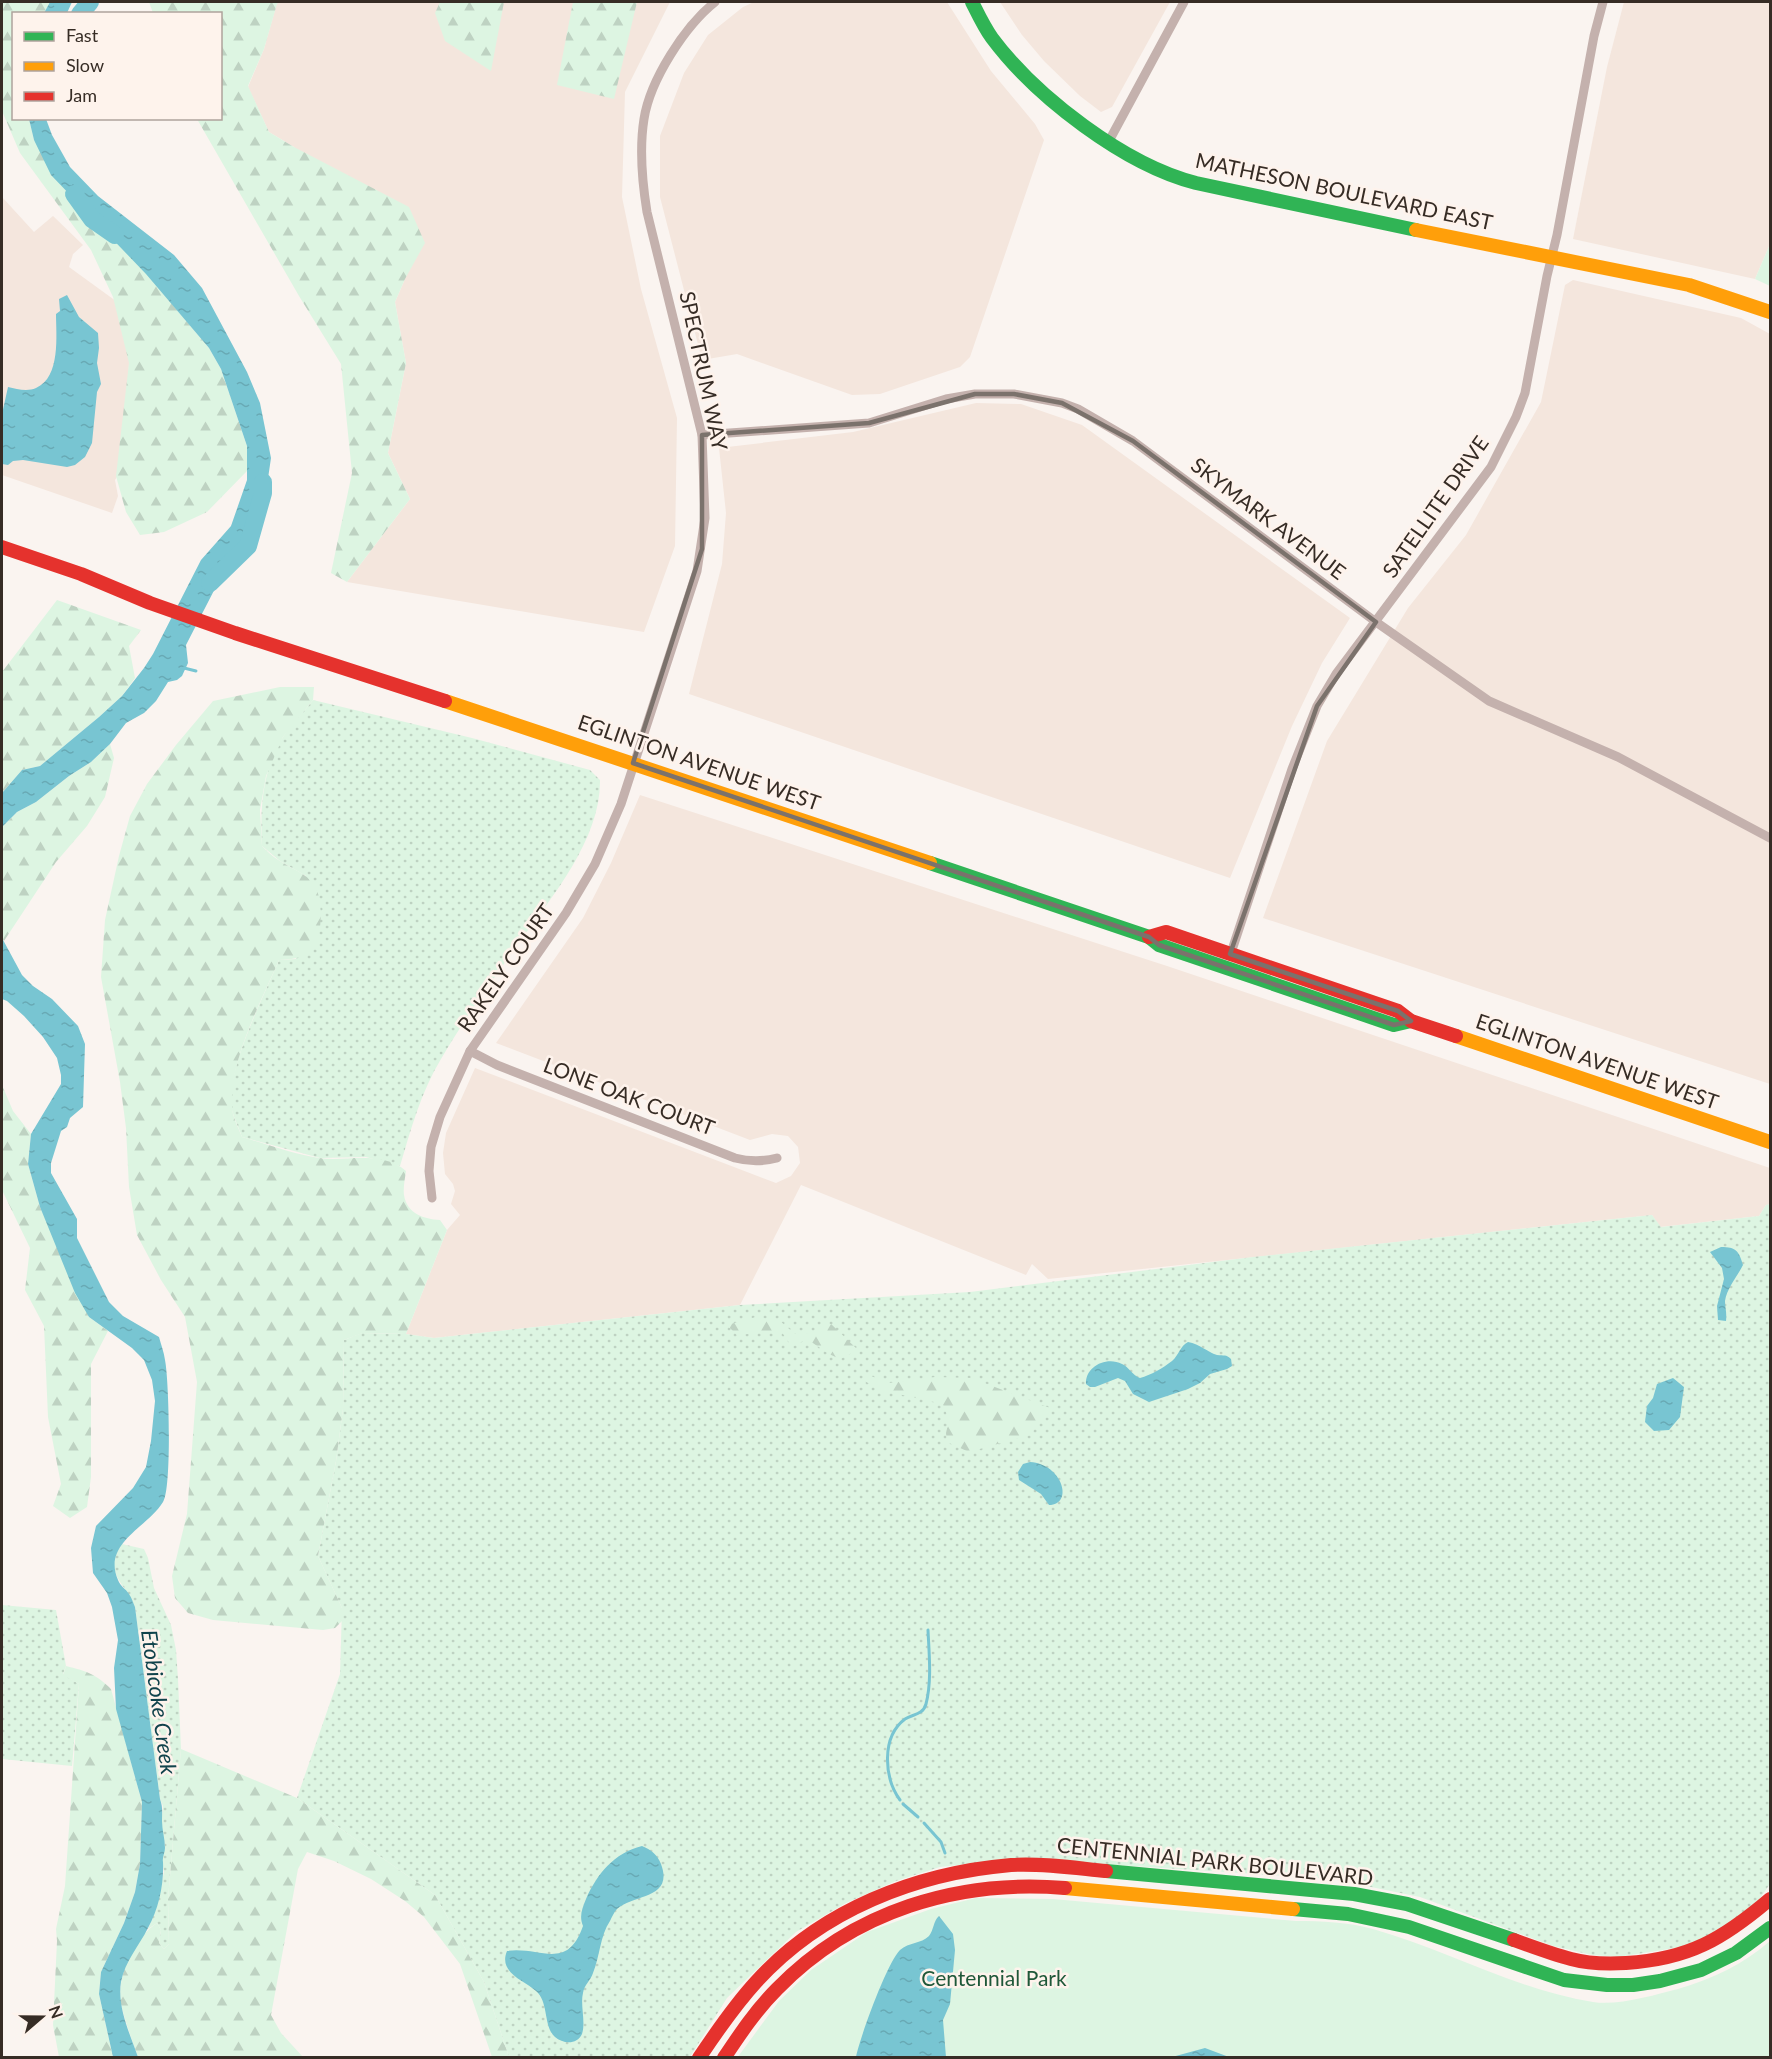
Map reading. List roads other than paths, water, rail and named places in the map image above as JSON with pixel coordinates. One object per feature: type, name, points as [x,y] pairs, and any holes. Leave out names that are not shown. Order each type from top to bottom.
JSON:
[{"type":"street","name":"SPECTRUM WAY","points":[[633,763],[697,571],[705,518],[702,435],[694,394],[647,212],[641,175],[644,117],[658,79],[674,48],[700,13],[715,2]]},
{"type":"street","name":"MATHESON BOULEVARD EAST","points":[[972,2],[992,38],[1021,71],[1050,98],[1109,141],[1170,176],[1226,190],[1689,285],[1770,312]]},
{"type":"street","points":[[1109,141],[1184,2]]},
{"type":"street","name":"SATELLITE DRIVE","points":[[1225,968],[1292,769],[1317,706],[1336,674],[1491,467],[1516,417],[1525,393],[1594,36],[1603,2]]},
{"type":"street","name":"SKYMARK AVENUE","points":[[702,435],[868,423],[935,402],[975,394],[1014,394],[1062,403],[1094,416],[1133,441],[1376,622],[1489,701],[1618,757],[1770,838]]},
{"type":"street","name":"EGLINTON AVENUE WEST","points":[[2,546],[235,633],[633,763],[1149,937],[1159,945],[1394,1025],[1411,1021]]},
{"type":"street","name":"RAKELY COURT","points":[[432,1198],[429,1171],[431,1147],[440,1117],[470,1051],[566,913],[590,874],[613,823],[633,763]]},
{"type":"street","name":"EGLINTON AVENUE WEST","points":[[1149,937],[1166,932],[1398,1011],[1411,1021],[1770,1142]]},
{"type":"street","name":"LONE OAK COURT","points":[[470,1051],[497,1065],[735,1158],[763,1162],[777,1158]]},
{"type":"street","name":"CENTENNIAL PARK BOULEVARD","points":[[699,2058],[727,2014],[767,1969],[822,1925],[843,1912],[898,1887],[968,1869],[1013,1864],[1061,1867],[1354,1894],[1407,1905],[1573,1960],[1606,1964],[1656,1961],[1695,1949],[1742,1923],[1770,1899]]},
{"type":"street","name":"CENTENNIAL PARK BOULEVARD","points":[[724,2058],[766,2000],[803,1965],[834,1942],[902,1908],[969,1890],[1013,1886],[1060,1888],[1348,1914],[1409,1927],[1564,1980],[1607,1985],[1633,1985],[1660,1981],[1701,1970],[1736,1953],[1770,1928]]},
{"type":"water","points":[[50,2],[72,2],[67,12],[45,12]]},
{"type":"water","points":[[29,120],[46,120],[70,167],[98,196],[174,255],[202,288],[247,372],[260,403],[271,458],[266,492],[243,542],[224,571],[186,645],[188,663],[182,676],[168,682],[156,701],[144,713],[126,723],[110,744],[91,762],[36,802],[17,812],[2,827],[2,793],[22,770],[40,766],[99,717],[122,696],[144,668],[201,560],[231,526],[247,480],[247,446],[221,369],[209,348],[146,274],[51,175],[34,140]]},
{"type":"water","points":[[67,295],[79,317],[98,333],[97,363],[101,384],[97,392],[92,443],[85,457],[75,465],[67,467],[23,460],[13,461],[8,465],[2,464],[2,414],[8,387],[22,390],[33,389],[44,383],[50,375],[55,355],[56,314],[60,311],[59,299]]},
{"type":"water","name":"Etobicoke Creek","points":[[2,938],[22,975],[52,999],[78,1026],[85,1044],[83,1107],[70,1118],[67,1127],[61,1131],[51,1163],[51,1173],[77,1219],[77,1238],[109,1302],[123,1316],[159,1337],[164,1354],[169,1433],[166,1493],[156,1511],[121,1546],[116,1556],[115,1567],[119,1582],[135,1607],[165,1845],[163,1879],[158,1904],[148,1928],[126,1967],[121,1982],[123,2011],[138,2057],[113,2057],[99,1994],[101,1972],[124,1923],[135,1892],[140,1864],[142,1802],[116,1709],[114,1668],[118,1640],[112,1607],[107,1593],[93,1573],[91,1548],[96,1526],[133,1488],[146,1467],[155,1401],[152,1380],[144,1360],[132,1348],[89,1317],[75,1293],[40,1207],[28,1164],[31,1134],[61,1084],[61,1075],[57,1058],[43,1037],[24,1016],[2,999]]},
{"type":"water","points":[[1721,1247],[1736,1251],[1743,1265],[1726,1296],[1726,1321],[1718,1320],[1717,1306],[1724,1279],[1722,1268],[1710,1252]]},
{"type":"water","points":[[1188,1342],[1217,1355],[1228,1356],[1232,1366],[1210,1374],[1200,1383],[1188,1389],[1149,1402],[1133,1394],[1125,1381],[1118,1378],[1095,1387],[1086,1384],[1093,1368],[1109,1361],[1122,1364],[1140,1378],[1148,1375],[1172,1361]]},
{"type":"water","points":[[1673,1378],[1684,1387],[1680,1417],[1669,1430],[1654,1431],[1645,1422],[1647,1406],[1653,1398],[1657,1384]]},
{"type":"water","points":[[1030,1462],[1041,1464],[1057,1476],[1063,1492],[1057,1503],[1049,1505],[1041,1494],[1019,1480],[1018,1472],[1023,1464]]},
{"type":"water","points":[[642,1846],[653,1853],[661,1864],[664,1875],[662,1884],[657,1890],[624,1904],[615,1912],[604,1933],[592,1976],[584,1990],[582,2034],[573,2042],[562,2041],[551,2032],[540,1996],[509,1970],[505,1959],[507,1951],[519,1950],[551,1954],[569,1949],[583,1926],[581,1916],[583,1906],[595,1881],[615,1859]]},
{"type":"water","points":[[939,1916],[953,1934],[955,1950],[950,2004],[943,2020],[946,2057],[856,2057],[888,1969],[900,1950],[929,1936]]},
{"type":"water","points":[[1205,2048],[1229,2057],[1172,2057]]},
{"type":"waterway","name":"Etobicoke Creek","points":[[82,12],[90,2]]},
{"type":"waterway","name":"Etobicoke Creek","points":[[74,194],[92,219],[115,235]]},
{"type":"waterway","name":"Etobicoke Creek","points":[[210,583],[248,546],[263,493],[263,482]]},
{"type":"waterway","points":[[184,668],[196,671]]},
{"type":"waterway","points":[[900,1800],[888,1769],[889,1747],[897,1727],[905,1719],[925,1708],[930,1677],[928,1630]]},
{"type":"waterway","points":[[903,1804],[918,1817]]},
{"type":"waterway","points":[[924,1823],[941,1842],[945,1853]]},
{"type":"park label","name":"Centennial Park","points":[[994,1979]]}]
